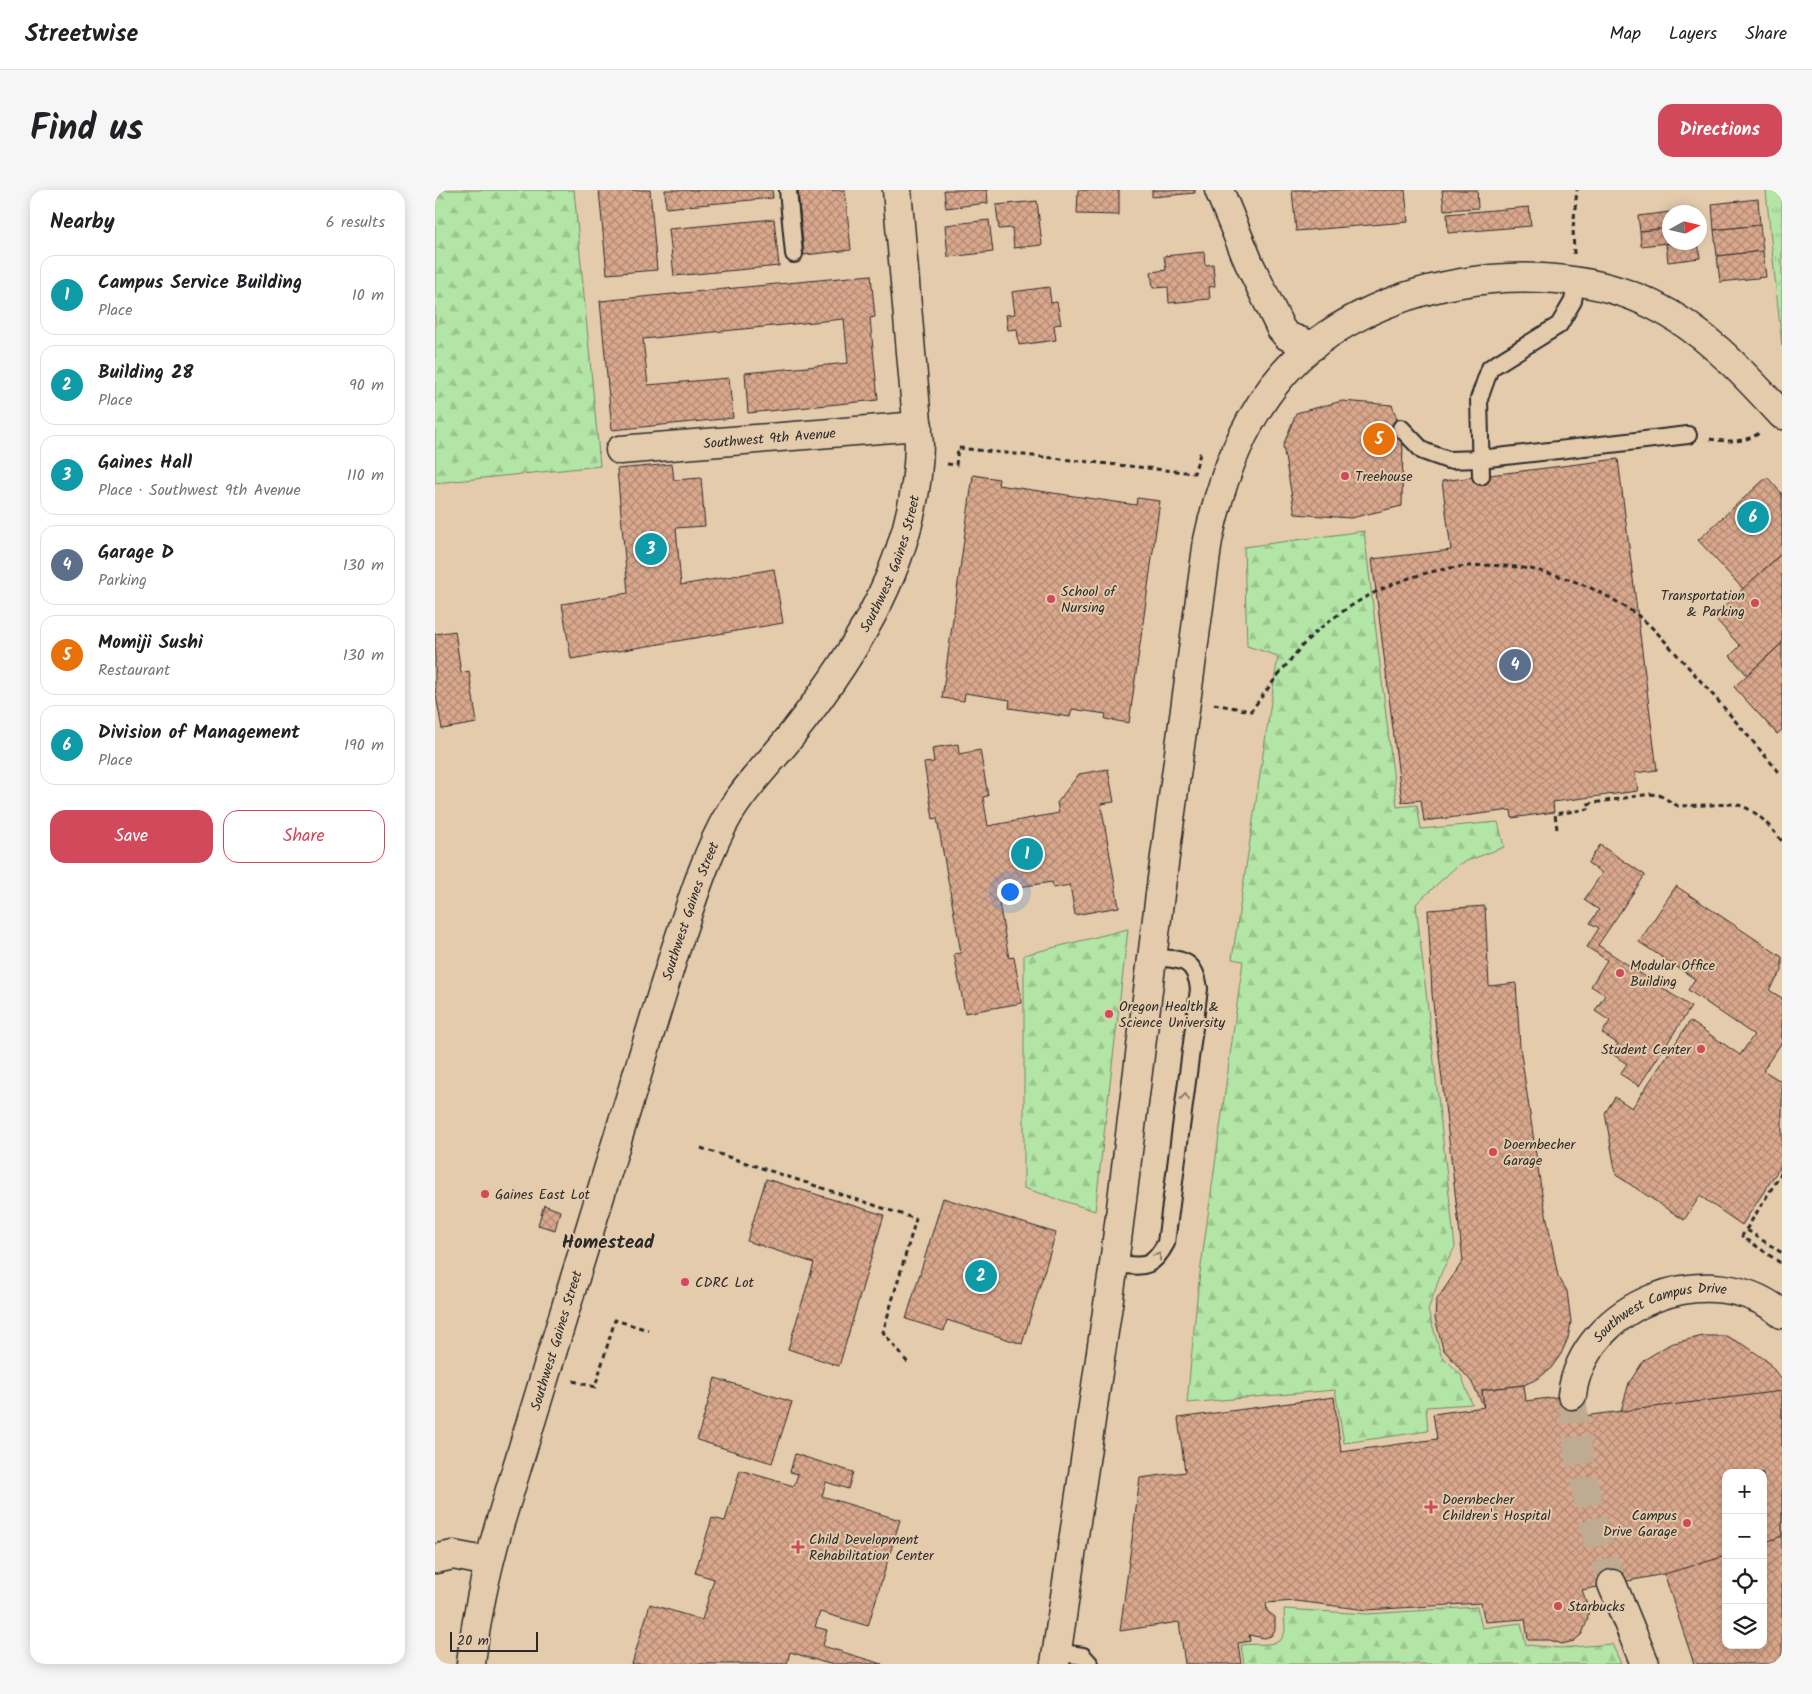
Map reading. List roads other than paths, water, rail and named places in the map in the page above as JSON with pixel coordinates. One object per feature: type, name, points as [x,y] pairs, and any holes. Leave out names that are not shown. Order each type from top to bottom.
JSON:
[{"type":"street","name":"Southwest Gaines Street","points":[[471,1664],[474,1637],[489,1562],[675,951],[704,870],[728,815],[747,788],[829,687],[867,627],[893,574],[908,523],[919,461],[918,426],[897,190]]},
{"type":"street","points":[[1219,190],[1249,263],[1281,329],[1287,336],[1313,346]]},
{"type":"street","points":[[1056,1658],[1114,1264],[1208,540],[1216,502],[1230,461],[1262,401],[1285,372],[1313,346],[1371,311],[1401,297],[1437,287],[1471,281],[1519,278],[1576,281],[1633,295],[1675,316],[1726,355],[1772,423]]},
{"type":"street","name":"Southwest 9th Avenue","points":[[620,450],[918,426]]},
{"type":"street","name":"Southwest Campus Drive","points":[[1572,1395],[1574,1378],[1580,1364],[1605,1329],[1627,1312],[1665,1294],[1688,1289],[1725,1289],[1759,1300],[1782,1314]]},
{"type":"street","points":[[435,1559],[453,1555],[489,1562]]},
{"type":"street","points":[[1612,1584],[1645,1664]]},
{"type":"lane","points":[[788,190],[794,254]]},
{"type":"lane","points":[[1481,476],[1479,399],[1490,368],[1559,325],[1573,301],[1576,281]]},
{"type":"lane","points":[[1401,428],[1423,451],[1448,460],[1480,459],[1688,435]]},
{"type":"lane","points":[[1114,1264],[1144,1266],[1153,1263],[1166,1243],[1199,989],[1197,975],[1192,966],[1185,961],[1153,957]]},
{"type":"lane","points":[[1056,1658],[1083,1656],[1090,1664]]},
{"type":"tunnel","points":[[1572,1395],[1577,1444],[1591,1518],[1612,1584]]},
{"type":"place","name":"Momiji Sushi","points":[[1379,439]]},
{"type":"place","name":"Treehouse","points":[[1345,476]]},
{"type":"place","name":"Division of Management","points":[[1753,517]]},
{"type":"place","name":"Gaines Hall","points":[[651,549]]},
{"type":"place","name":"School of Nursing","points":[[1051,599]]},
{"type":"place","name":"Transportation & Parking","points":[[1755,603]]},
{"type":"place","name":"Garage D","points":[[1515,665]]},
{"type":"place","name":"Campus Service Building","points":[[1027,854]]},
{"type":"place","name":"Modular Office Building","points":[[1620,973]]},
{"type":"place","name":"Oregon Health & Science University","points":[[1109,1014]]},
{"type":"place","name":"Student Center","points":[[1701,1049]]},
{"type":"place","name":"Doernbecher Garage","points":[[1493,1152]]},
{"type":"place","name":"Gaines East Lot","points":[[485,1194]]},
{"type":"place","name":"Building 28","points":[[981,1276]]},
{"type":"place","name":"CDRC Lot","points":[[685,1282]]},
{"type":"place","name":"Doernbecher Children's Hospital","points":[[1431,1507]]},
{"type":"place","name":"Campus Drive Garage","points":[[1687,1523]]},
{"type":"place","name":"Child Development Rehabilitation Center","points":[[798,1547]]},
{"type":"place","name":"Starbucks","points":[[1558,1606]]},
{"type":"district","name":"Homestead","points":[[608,1241]]}]
